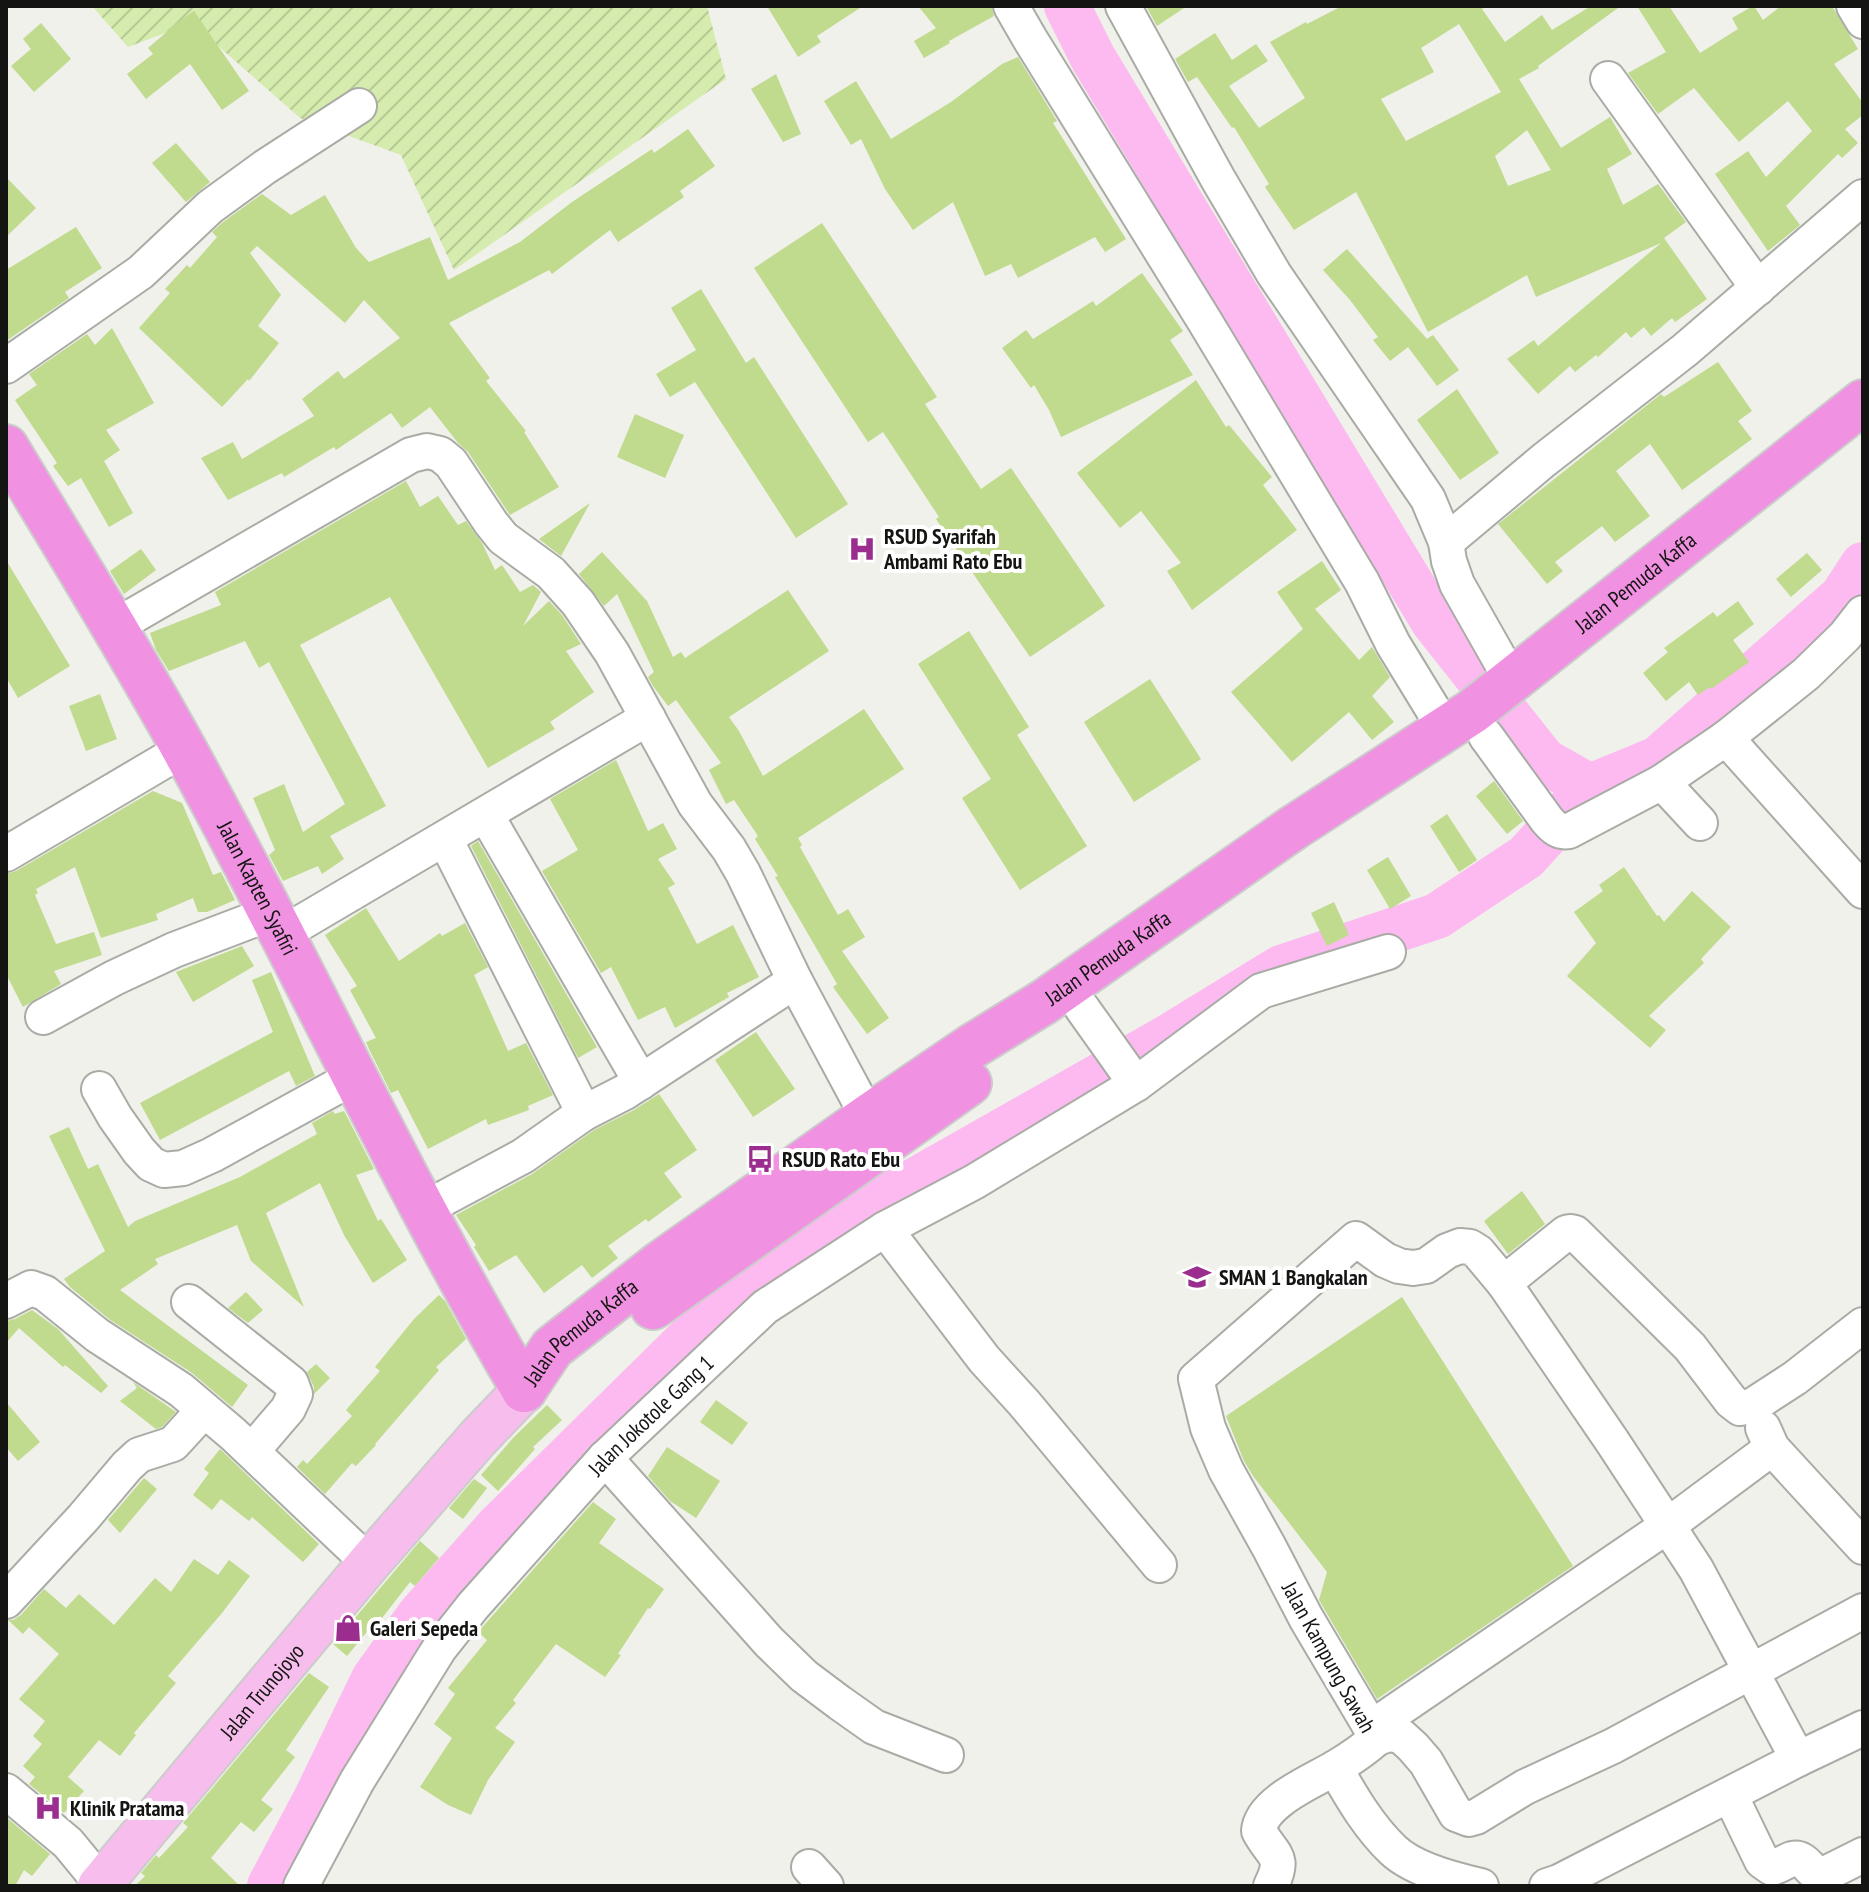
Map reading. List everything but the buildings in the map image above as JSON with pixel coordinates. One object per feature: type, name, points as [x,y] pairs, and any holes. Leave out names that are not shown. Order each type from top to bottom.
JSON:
[{"type":"highway","name":"Jalan Pemuda Kaffa","points":[[524,1390],[565,1372],[987,1070],[1082,1008],[1299,855],[1491,712],[1626,605],[1863,402]]},
{"type":"highway","name":"Jalan Pemuda Kaffa","points":[[1626,605],[1863,433]]},
{"type":"highway","name":"Jalan Kapten Syafiri","points":[[6,447],[184,749],[424,1209],[524,1390]]},
{"type":"highway","name":"Jalan Pemuda Kaffa","points":[[524,1390],[552,1348],[661,1263],[868,1117],[1044,1002],[1293,828],[1491,712]]},
{"type":"main road","name":"Jalan Trunojoyo","points":[[100,1884],[369,1563],[524,1390]]},
{"type":"street","points":[[1011,6],[1362,582],[1393,644],[1491,712]]},
{"type":"street","points":[[1123,6],[1274,274],[1428,499],[1446,542],[1491,712],[1552,825],[1563,832],[1569,831],[1662,782],[1726,738],[1806,674],[1845,636],[1863,613]]},
{"type":"street","points":[[1854,6],[1863,21]]},
{"type":"street","points":[[1608,79],[1758,288]]},
{"type":"street","points":[[6,366],[141,272],[221,199],[359,106]]},
{"type":"street","points":[[1446,542],[1544,460],[1685,350],[1863,197]]},
{"type":"street","points":[[114,627],[411,455],[427,451],[440,454],[451,463],[503,538],[534,559],[566,588],[612,653],[695,804],[743,873],[795,981],[868,1117]]},
{"type":"street","points":[[43,1017],[96,987],[174,950],[276,924],[445,839],[648,718]]},
{"type":"street","points":[[1726,738],[1863,891]]},
{"type":"street","points":[[6,854],[184,749]]},
{"type":"street","points":[[1662,782],[1700,823]]},
{"type":"street","points":[[486,815],[641,1082]]},
{"type":"street","points":[[445,839],[584,1113]]},
{"type":"street","name":"Jalan Jokotole Gang 1","points":[[301,1886],[357,1781],[439,1649],[473,1606],[605,1458],[765,1307],[885,1229],[974,1182],[1133,1080],[1261,991],[1388,952]]},
{"type":"street","points":[[424,1209],[523,1156],[584,1113],[641,1082],[795,981]]},
{"type":"street","points":[[1082,1008],[1133,1080]]},
{"type":"street","points":[[99,1089],[139,1151],[151,1164],[164,1170],[183,1168],[212,1155],[354,1077]]},
{"type":"street","points":[[885,1229],[984,1359],[1159,1565]]},
{"type":"street","points":[[1798,1759],[1696,1569],[1504,1283],[1566,1233],[1575,1233],[1690,1347],[1731,1401],[1740,1408],[1752,1406],[1795,1378],[1863,1325]]},
{"type":"street","name":"Jalan Kampung Sawah","points":[[1271,1886],[1279,1865],[1259,1831],[1262,1819],[1282,1799],[1335,1768],[1374,1733],[1306,1618],[1226,1470],[1208,1428],[1196,1379],[1356,1239],[1385,1260],[1413,1268],[1426,1266],[1460,1246],[1470,1247],[1504,1283]]},
{"type":"street","points":[[6,1301],[31,1288],[45,1293],[97,1335],[181,1390],[252,1451],[369,1563]]},
{"type":"street","points":[[189,1302],[291,1383],[295,1394],[288,1409],[252,1451]]},
{"type":"street","points":[[1752,1406],[1772,1448],[1863,1547]]},
{"type":"street","points":[[6,1601],[127,1466],[139,1455],[173,1444],[204,1410]]},
{"type":"street","points":[[1374,1733],[1772,1448]]},
{"type":"street","points":[[605,1458],[769,1642],[804,1676],[874,1727],[946,1755]]},
{"type":"street","points":[[1374,1733],[1401,1736],[1426,1762],[1456,1814],[1469,1819],[1540,1779],[1613,1746],[1863,1611]]},
{"type":"street","points":[[1547,1886],[1863,1728]]},
{"type":"street","points":[[1335,1768],[1357,1808],[1395,1852],[1425,1879],[1481,1886]]},
{"type":"street","points":[[6,1791],[68,1843],[100,1884]]},
{"type":"street","points":[[1730,1795],[1766,1865],[1772,1868],[1797,1858],[1804,1860],[1821,1876],[1863,1855]]},
{"type":"green space","points":[[92,6],[707,6],[726,79],[454,270],[401,155],[300,118],[192,23],[128,47]]},
{"type":"waterway","points":[[1067,6],[1093,58],[1434,622],[1544,761],[1590,787],[1658,759],[1842,597],[1863,565]]},
{"type":"waterway","points":[[270,1886],[374,1679],[420,1615],[497,1528],[707,1321],[853,1216],[1167,1038],[1281,968],[1437,916],[1526,857],[1590,787]]},
{"type":"place","name":"RSUD Syarifah Ambami Rato Ebu","points":[[862,549]]},
{"type":"place","name":"RSUD Rato Ebu","points":[[760,1159]]},
{"type":"place","name":"SMAN 1 Bangkalan","points":[[1197,1277]]},
{"type":"place","name":"Galeri Sepeda","points":[[348,1628]]},
{"type":"place","name":"Klinik Pratama","points":[[48,1808]]}]
